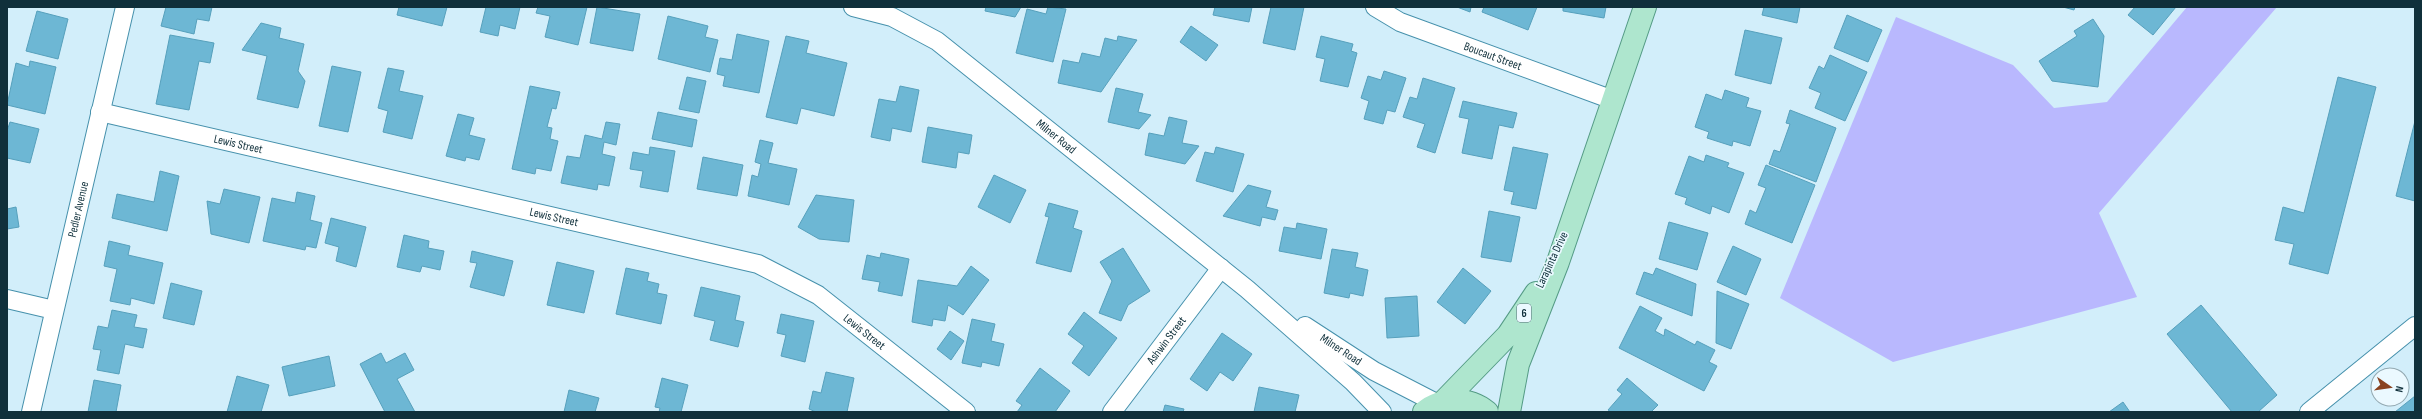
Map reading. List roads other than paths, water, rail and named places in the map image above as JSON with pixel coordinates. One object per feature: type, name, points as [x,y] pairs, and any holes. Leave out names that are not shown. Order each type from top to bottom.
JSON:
[{"type":"main road","name":"Larapinta Drive","points":[[1509,412],[1518,364],[1558,262],[1645,7]]},
{"type":"main road","name":"Larapinta Drive","points":[[1435,406],[1508,335],[1529,306],[1547,275],[1577,206]]},
{"type":"main road","points":[[1435,406],[1468,402],[1487,412]]},
{"type":"street","name":"Pedler Avenue","points":[[31,412],[125,7]]},
{"type":"street","name":"Milner Road","points":[[853,7],[892,17],[938,41],[1247,289],[1353,382],[1382,412]]},
{"type":"street","name":"Boucaut Street","points":[[1375,7],[1400,22],[1613,100]]},
{"type":"street","name":"Lewis Street","points":[[100,112],[758,264],[818,295],[966,412]]},
{"type":"street","name":"Ashwin Street","points":[[1112,412],[1221,268]]},
{"type":"street","name":"Milner Road","points":[[1247,289],[1364,365],[1435,406]]},
{"type":"street","points":[[7,299],[54,310]]},
{"type":"street","points":[[2309,412],[2415,326]]}]
